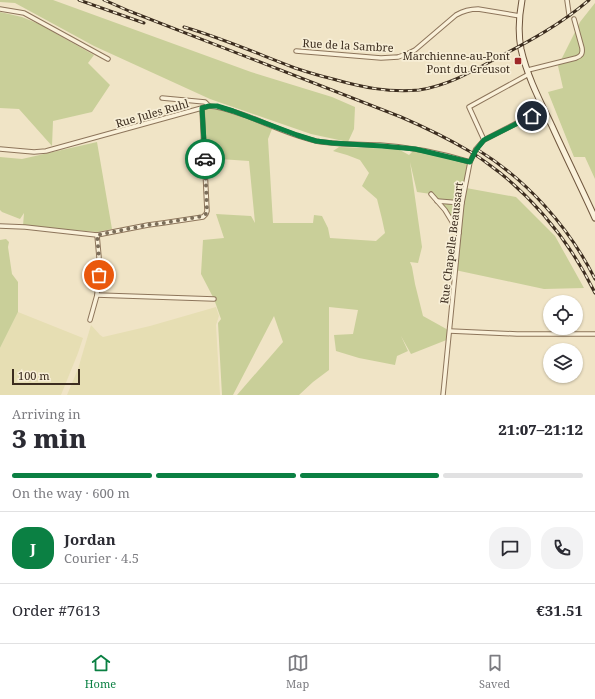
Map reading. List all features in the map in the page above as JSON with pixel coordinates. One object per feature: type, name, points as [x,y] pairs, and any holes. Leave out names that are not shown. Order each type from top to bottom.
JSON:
[{"type":"main road","points":[[522,0],[520,16],[521,48],[528,72],[595,218]]},
{"type":"street","points":[[567,0],[569,14]]},
{"type":"street","points":[[0,9],[24,13],[108,59]]},
{"type":"street","name":"Rue de la Sambre","points":[[296,51],[381,58],[398,57],[415,50],[461,12],[473,9],[520,16]]},
{"type":"street","points":[[484,140],[469,107],[528,72],[580,57],[583,51],[574,19]]},
{"type":"street","points":[[162,98],[205,102],[209,106]]},
{"type":"street","name":"Rue Jules Ruhl","points":[[0,149],[34,152],[46,151],[209,106],[217,106],[316,141],[415,149],[470,162]]},
{"type":"street","points":[[0,226],[25,227],[97,235],[203,216],[207,211],[202,108]]},
{"type":"street","name":"Rue Chapelle Beaussart","points":[[443,395],[458,233],[470,162],[476,150],[484,140],[544,109]]},
{"type":"street","points":[[431,194],[445,210],[458,233]]},
{"type":"street","points":[[437,201],[462,203]]},
{"type":"street","points":[[90,320],[97,295],[99,263],[97,235]]},
{"type":"street","points":[[97,295],[214,299]]},
{"type":"street","points":[[450,331],[517,334],[595,334]]},
{"type":"shaded area","points":[[216,307],[219,316],[216,325],[220,395],[67,395],[78,369],[91,325],[103,337],[150,326]]},
{"type":"shaded area","points":[[18,312],[83,338],[61,395],[0,395],[0,348]]},
{"type":"green space","points":[[0,0],[53,0],[251,72],[332,97],[355,107],[354,129],[348,142],[311,134],[210,99],[94,46],[15,3],[0,2]]},
{"type":"green space","points":[[595,3],[595,179],[585,157],[574,157],[548,92],[563,88],[558,66],[580,22]]},
{"type":"green space","points":[[0,12],[22,17],[39,24],[94,55],[88,63],[110,85],[92,112],[53,121],[52,146],[19,109],[0,108]]},
{"type":"green space","points":[[202,108],[236,112],[272,129],[268,139],[273,223],[313,223],[314,215],[322,216],[328,228],[330,238],[376,241],[385,233],[377,199],[362,186],[369,173],[360,160],[333,151],[339,147],[398,149],[409,155],[415,149],[470,162],[466,188],[516,197],[555,236],[584,288],[544,289],[455,270],[459,232],[431,194],[417,192],[410,162],[422,247],[418,263],[410,262],[423,316],[450,331],[449,339],[411,354],[401,336],[408,351],[397,356],[395,365],[359,358],[336,351],[334,335],[353,334],[358,310],[329,307],[329,370],[299,395],[237,395],[283,342],[274,316],[233,395],[222,395],[218,323],[221,319],[214,299],[201,274],[203,240],[224,238],[216,214],[251,216],[255,223],[249,161],[205,158]]},
{"type":"green space","points":[[97,142],[112,229],[97,232],[23,226],[24,213],[20,219],[0,210],[0,157],[22,159]]},
{"type":"green space","points":[[6,239],[9,242],[8,247],[12,274],[18,282],[18,312],[0,348],[0,240]]},
{"type":"railway","points":[[79,0],[144,23]]},
{"type":"railway","points":[[104,0],[401,117],[473,153],[514,185],[541,212],[554,227],[576,259],[595,293]]},
{"type":"railway","points":[[184,27],[323,77],[375,89],[408,91],[429,88],[450,82],[479,68],[545,32],[589,0]]},
{"type":"railway","points":[[478,150],[496,162],[530,190],[545,206],[573,241],[595,279]]},
{"type":"way so far","points":[[99,275],[97,235],[203,216],[206,214],[205,159]]},
{"type":"place","name":"Marchienne-au-Pont Pont du Creusot","points":[[518,61]]},
{"type":"route","points":[[205,159],[202,108],[209,106],[217,106],[233,111],[316,141],[415,149],[470,162],[476,150],[484,140],[532,116]]}]
